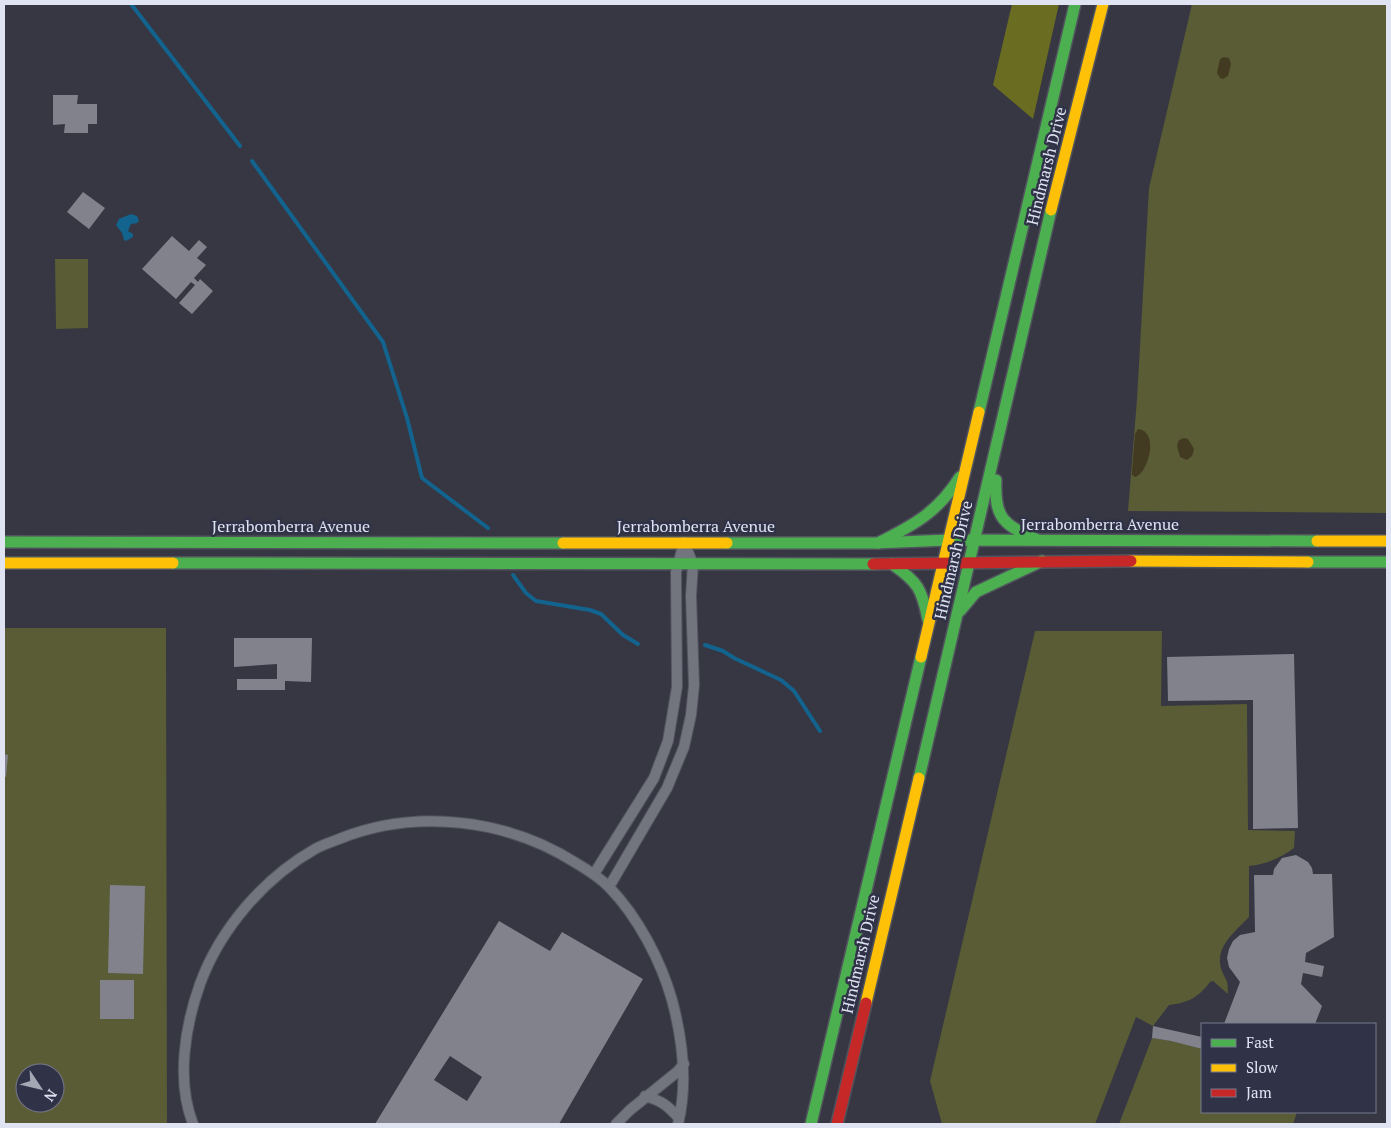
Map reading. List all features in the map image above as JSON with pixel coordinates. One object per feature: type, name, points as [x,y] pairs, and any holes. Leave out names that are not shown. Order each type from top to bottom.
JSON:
[{"type":"main road","name":"Hindmarsh Drive","points":[[811,1124],[1075,4]]},
{"type":"main road","name":"Hindmarsh Drive","points":[[836,1124],[970,564],[1060,171],[1103,4]]},
{"type":"main road","points":[[1006,406],[995,490],[995,505],[1000,516],[1010,526],[1038,540]]},
{"type":"main road","points":[[878,543],[916,525],[935,510],[948,496],[969,459]]},
{"type":"main road","name":"Jerrabomberra Avenue","points":[[4,542],[878,543],[949,540],[1387,540]]},
{"type":"main road","points":[[1322,541],[1346,560]]},
{"type":"main road","points":[[1346,560],[1370,541]]},
{"type":"main road","points":[[646,542],[647,564]]},
{"type":"main road","points":[[4,563],[970,564],[1042,561],[1346,560],[1387,562]]},
{"type":"main road","points":[[958,614],[976,592],[1042,561]]},
{"type":"main road","points":[[892,564],[907,574],[920,588],[929,624]]},
{"type":"street","points":[[594,874],[654,778],[668,741],[677,687],[677,564],[684,542]]},
{"type":"street","points":[[609,887],[668,788],[684,747],[691,715],[694,686],[691,596],[693,564],[684,542]]},
{"type":"street","points":[[193,1124],[185,1091],[185,1036],[194,1001],[206,969],[222,938],[245,909],[269,884],[295,862],[316,848],[354,833],[383,826],[416,822],[479,825],[530,839],[568,858],[594,874],[609,887],[639,927],[660,965],[675,1012],[684,1064],[683,1093],[679,1121]]},
{"type":"street","points":[[616,1124],[645,1096],[677,1072],[684,1064]]},
{"type":"street","points":[[645,1096],[659,1100],[667,1105],[679,1121]]},
{"type":"green space","points":[[1192,4],[1387,4],[1387,513],[1128,511],[1137,399],[1149,188]]},
{"type":"green space","points":[[55,259],[88,259],[88,328],[56,329]]},
{"type":"green space","points":[[4,628],[166,628],[167,1124],[4,1124]]},
{"type":"green space","points":[[1035,631],[1162,631],[1161,706],[1247,704],[1248,830],[1295,831],[1294,848],[1273,860],[1249,866],[1249,917],[1227,941],[1220,955],[1220,963],[1227,983],[1228,994],[1213,981],[1202,992],[1192,998],[1182,1003],[1169,1005],[1153,1026],[1136,1017],[1095,1124],[942,1124],[930,1081]]},
{"type":"green space","points":[[1152,1038],[1201,1049],[1201,1113],[1297,1113],[1293,1124],[1119,1124]]},
{"type":"shaded area","points":[[1012,4],[1059,4],[1033,119],[993,85]]},
{"type":"sand","points":[[1224,57],[1229,58],[1231,64],[1228,76],[1223,79],[1217,73],[1220,59]]},
{"type":"sand","points":[[1138,429],[1145,432],[1149,437],[1150,453],[1144,469],[1135,477],[1132,475],[1132,472],[1135,434]]},
{"type":"sand","points":[[1188,439],[1194,449],[1192,456],[1187,460],[1180,457],[1177,446],[1179,440]]},
{"type":"water","points":[[131,214],[137,216],[139,221],[131,224],[128,231],[133,234],[133,237],[126,241],[116,225],[119,219]]},
{"type":"building","points":[[53,95],[78,95],[77,104],[97,104],[97,124],[88,124],[88,133],[64,133],[65,124],[53,125]]},
{"type":"building","points":[[83,192],[105,208],[89,229],[67,212]]},
{"type":"building","points":[[172,236],[189,251],[199,240],[207,247],[197,258],[206,265],[194,278],[198,282],[200,279],[213,291],[192,314],[179,303],[195,285],[191,282],[176,299],[142,269]]},
{"type":"building","points":[[234,638],[312,638],[311,682],[285,681],[285,690],[237,690],[237,679],[277,679],[277,664],[234,667]]},
{"type":"building","points":[[1294,654],[1298,828],[1253,829],[1253,700],[1168,701],[1167,657]]},
{"type":"building","points":[[4,754],[8,755],[6,777],[4,776]]},
{"type":"building","points":[[1296,855],[1308,862],[1313,874],[1332,874],[1334,937],[1306,953],[1305,962],[1324,966],[1322,977],[1303,973],[1301,984],[1322,1006],[1315,1023],[1224,1023],[1240,982],[1229,967],[1227,958],[1229,949],[1233,941],[1240,935],[1255,932],[1254,875],[1273,875],[1274,869],[1282,858]]},
{"type":"building","points":[[110,885],[145,886],[143,974],[108,973]]},
{"type":"building","points":[[499,921],[550,951],[562,932],[643,979],[559,1124],[375,1124]],"holes":[[[450,1056],[482,1077],[467,1101],[434,1080]]]},
{"type":"building","points":[[100,980],[134,980],[134,1019],[100,1019]]},
{"type":"building","points":[[1153,1026],[1201,1037],[1201,1049],[1171,1041],[1152,1038]]},
{"type":"waterway","points":[[131,4],[240,146]]},
{"type":"waterway","points":[[252,161],[383,342],[407,418],[422,478],[488,528]]},
{"type":"waterway","points":[[513,575],[526,593],[536,601],[590,610],[601,614],[623,635],[638,644]]},
{"type":"waterway","points":[[705,645],[723,651],[781,680],[794,691],[820,731]]},
{"type":"traffic: fast","points":[[979,412],[1075,4]]},
{"type":"traffic: fast","points":[[919,778],[1051,210]]},
{"type":"traffic: fast","points":[[878,543],[903,530],[934,509],[960,477]]},
{"type":"traffic: fast","points":[[996,480],[999,512],[1009,525],[1038,540]]},
{"type":"traffic: fast","points":[[727,543],[875,543],[949,540],[1317,541]]},
{"type":"traffic: fast","points":[[4,542],[563,543]]},
{"type":"traffic: fast","points":[[960,611],[976,592],[1042,561]]},
{"type":"traffic: fast","points":[[1308,562],[1387,562]]},
{"type":"traffic: fast","points":[[173,563],[873,564]]},
{"type":"traffic: fast","points":[[892,564],[908,576],[918,587],[924,601],[928,620]]},
{"type":"traffic: fast","points":[[811,1124],[921,657]]},
{"type":"traffic: slow","points":[[1051,210],[1103,4]]},
{"type":"traffic: slow","points":[[921,657],[979,412]]},
{"type":"traffic: slow","points":[[1317,541],[1387,541]]},
{"type":"traffic: slow","points":[[563,543],[727,543]]},
{"type":"traffic: slow","points":[[1131,561],[1308,562]]},
{"type":"traffic: slow","points":[[4,563],[173,563]]},
{"type":"traffic: slow","points":[[866,1003],[919,778]]},
{"type":"traffic: jam","points":[[873,564],[1131,561]]},
{"type":"traffic: jam","points":[[837,1124],[866,1003]]}]
